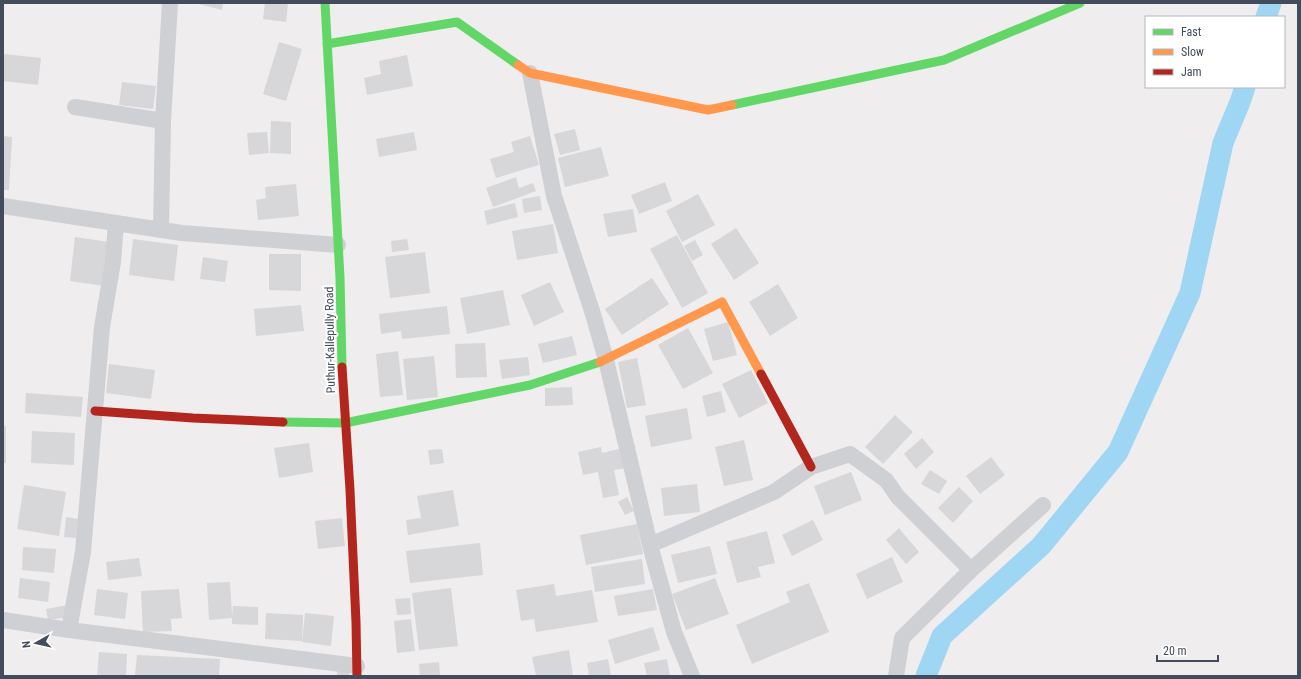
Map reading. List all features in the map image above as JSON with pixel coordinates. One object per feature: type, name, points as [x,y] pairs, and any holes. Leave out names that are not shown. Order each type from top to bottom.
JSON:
[{"type":"street","points":[[161,230],[163,121],[170,3]]},
{"type":"street","name":"Puthur-Kallepully Road","points":[[325,3],[338,245],[345,423],[351,498],[357,671]]},
{"type":"street","points":[[327,44],[457,22],[530,73],[708,110],[944,60],[1080,3]]},
{"type":"street","points":[[530,73],[554,196],[593,314],[606,360],[650,545],[674,632],[692,676]]},
{"type":"street","points":[[75,107],[163,121]]},
{"type":"street","points":[[3,206],[182,233],[338,245]]},
{"type":"street","points":[[69,630],[83,552],[102,328],[113,262],[116,223]]},
{"type":"street","points":[[95,411],[193,418],[345,423],[530,385],[606,360],[722,302],[810,467]]},
{"type":"street","points":[[650,545],[774,492],[810,467],[850,454],[886,480],[898,497],[971,570]]},
{"type":"street","points":[[896,676],[902,638],[971,570],[1043,505]]},
{"type":"street","points":[[3,620],[357,671]]},
{"type":"building","points":[[195,3],[223,3],[222,10]]},
{"type":"building","points":[[265,3],[288,3],[286,22],[263,19]]},
{"type":"building","points":[[279,42],[302,49],[286,101],[263,94]]},
{"type":"building","points":[[4,54],[41,58],[38,85],[3,81]]},
{"type":"building","points":[[407,55],[413,86],[367,95],[364,78],[381,74],[379,61]]},
{"type":"building","points":[[122,82],[156,86],[153,109],[119,105]]},
{"type":"building","points":[[271,121],[291,122],[291,154],[270,153]]},
{"type":"building","points":[[575,129],[580,150],[560,155],[554,134]]},
{"type":"building","points":[[267,132],[269,153],[249,155],[247,133]]},
{"type":"building","points":[[414,132],[417,150],[379,157],[376,139]]},
{"type":"building","points":[[3,136],[12,137],[9,190],[3,190]]},
{"type":"building","points":[[530,136],[539,165],[496,178],[490,159],[514,152],[511,142]]},
{"type":"building","points":[[601,147],[609,176],[565,187],[558,158]]},
{"type":"building","points":[[516,177],[519,188],[533,183],[536,191],[493,207],[486,188]]},
{"type":"building","points":[[665,182],[672,201],[639,214],[631,195]]},
{"type":"building","points":[[296,184],[299,216],[258,220],[256,200],[266,198],[265,187]]},
{"type":"building","points":[[698,194],[715,225],[682,242],[666,211]]},
{"type":"building","points":[[540,196],[542,210],[524,213],[522,199]]},
{"type":"building","points":[[515,203],[518,217],[487,225],[484,211]]},
{"type":"building","points":[[633,209],[637,232],[608,237],[603,214]]},
{"type":"building","points":[[553,224],[558,253],[517,260],[512,231]]},
{"type":"building","points":[[736,228],[759,263],[734,280],[711,244]]},
{"type":"building","points":[[677,235],[708,293],[682,308],[650,249]]},
{"type":"building","points":[[75,237],[109,242],[104,286],[70,281]]},
{"type":"building","points":[[133,239],[178,245],[174,281],[129,275]]},
{"type":"building","points":[[407,239],[409,250],[392,252],[391,241]]},
{"type":"building","points":[[695,240],[703,255],[692,261],[684,246]]},
{"type":"building","points":[[425,252],[430,293],[390,298],[385,257]]},
{"type":"building","points":[[269,254],[301,254],[301,291],[269,290]]},
{"type":"building","points":[[203,257],[228,261],[225,282],[200,279]]},
{"type":"building","points":[[652,278],[669,304],[622,335],[605,309]]},
{"type":"building","points":[[550,282],[564,312],[534,326],[521,295]]},
{"type":"building","points":[[778,284],[798,318],[770,336],[749,302]]},
{"type":"building","points":[[503,290],[510,325],[467,334],[460,298]]},
{"type":"building","points":[[301,305],[304,331],[256,336],[254,309]]},
{"type":"building","points":[[447,306],[450,334],[402,339],[401,331],[381,334],[379,314]]},
{"type":"building","points":[[728,322],[737,355],[713,361],[704,329]]},
{"type":"building","points":[[688,328],[713,373],[683,389],[658,345]]},
{"type":"building","points":[[572,336],[577,355],[543,363],[538,344]]},
{"type":"building","points":[[485,343],[487,377],[456,378],[455,344]]},
{"type":"building","points":[[398,351],[403,395],[380,397],[376,354]]},
{"type":"building","points":[[434,356],[438,397],[407,400],[403,359]]},
{"type":"building","points":[[528,357],[530,375],[502,379],[499,360]]},
{"type":"building","points":[[637,358],[646,405],[627,408],[618,362]]},
{"type":"building","points":[[109,364],[155,370],[151,399],[106,393]]},
{"type":"building","points":[[751,370],[768,403],[739,418],[722,384]]},
{"type":"building","points":[[572,387],[573,405],[545,406],[545,388]]},
{"type":"building","points":[[721,391],[726,412],[707,417],[702,396]]},
{"type":"building","points":[[26,393],[83,397],[81,417],[25,413]]},
{"type":"building","points":[[687,408],[692,439],[651,447],[645,416]]},
{"type":"building","points":[[895,415],[913,432],[883,464],[865,447]]},
{"type":"building","points":[[3,426],[6,426],[6,463],[3,463]]},
{"type":"building","points":[[32,431],[75,433],[74,465],[31,463]]},
{"type":"building","points":[[922,438],[934,452],[916,469],[904,454]]},
{"type":"building","points":[[744,440],[753,480],[724,486],[715,447]]},
{"type":"building","points":[[309,443],[313,472],[279,478],[274,448]]},
{"type":"building","points":[[601,447],[602,453],[623,448],[627,468],[614,470],[619,495],[603,498],[598,472],[583,475],[578,452]]},
{"type":"building","points":[[442,449],[444,463],[430,465],[428,450]]},
{"type":"building","points":[[991,457],[1005,475],[980,494],[966,476]]},
{"type":"building","points":[[930,470],[947,481],[939,494],[921,484]]},
{"type":"building","points":[[851,472],[862,500],[825,515],[814,486]]},
{"type":"building","points":[[697,484],[700,512],[664,516],[661,488]]},
{"type":"building","points":[[24,485],[66,492],[59,536],[17,529]]},
{"type":"building","points":[[959,487],[973,501],[953,523],[938,508]]},
{"type":"building","points":[[453,490],[459,526],[408,535],[406,520],[421,518],[417,496]]},
{"type":"building","points":[[627,497],[634,511],[625,515],[618,502]]},
{"type":"building","points":[[66,517],[79,519],[76,538],[64,537]]},
{"type":"building","points":[[342,518],[345,546],[318,549],[315,521]]},
{"type":"building","points":[[813,520],[823,540],[792,556],[782,535]]},
{"type":"building","points":[[637,524],[643,554],[586,565],[580,535]]},
{"type":"building","points":[[899,528],[919,552],[906,564],[886,540]]},
{"type":"building","points":[[767,531],[775,563],[758,567],[761,577],[737,583],[726,542]]},
{"type":"building","points":[[480,543],[483,575],[410,583],[406,551]]},
{"type":"building","points":[[710,546],[717,574],[678,583],[671,555]]},
{"type":"building","points":[[23,547],[56,549],[54,573],[22,570]]},
{"type":"building","points":[[892,557],[903,582],[867,599],[856,574]]},
{"type":"building","points":[[139,558],[142,576],[108,580],[106,562]]},
{"type":"building","points":[[642,559],[645,584],[595,592],[591,567]]},
{"type":"building","points":[[20,578],[50,582],[48,602],[18,598]]},
{"type":"building","points":[[715,578],[729,614],[686,630],[672,594]]},
{"type":"building","points":[[230,582],[232,616],[233,606],[258,607],[258,625],[232,624],[232,618],[209,620],[207,583]]},
{"type":"building","points":[[809,583],[829,632],[752,664],[736,625],[790,602],[786,592]]},
{"type":"building","points":[[554,584],[556,596],[592,590],[598,622],[536,632],[534,619],[521,621],[516,590]]},
{"type":"building","points":[[451,588],[458,646],[419,650],[412,593]]},
{"type":"building","points":[[97,589],[128,593],[125,619],[94,615]]},
{"type":"building","points":[[179,589],[182,618],[171,619],[172,631],[143,632],[141,591]]},
{"type":"building","points":[[653,589],[657,610],[618,616],[614,596]]},
{"type":"building","points":[[410,598],[411,614],[397,615],[395,599]]},
{"type":"building","points":[[68,605],[70,617],[48,620],[46,609]]},
{"type":"building","points":[[266,613],[303,615],[302,641],[265,639]]},
{"type":"building","points":[[305,613],[334,616],[331,646],[302,642]]},
{"type":"building","points":[[411,619],[415,651],[397,653],[394,621]]},
{"type":"building","points":[[653,627],[660,650],[615,664],[608,640]]},
{"type":"building","points":[[569,650],[573,676],[536,676],[532,657]]},
{"type":"building","points":[[99,652],[127,654],[126,676],[97,676]]},
{"type":"building","points":[[137,655],[220,659],[219,676],[135,676]]},
{"type":"building","points":[[608,659],[611,676],[589,676],[587,663]]},
{"type":"building","points":[[667,659],[670,676],[647,676],[644,663]]},
{"type":"building","points":[[439,662],[440,676],[420,676],[419,664]]},
{"type":"building","points":[[337,669],[349,670],[349,676],[337,676]]},
{"type":"waterway","points":[[1266,16],[1271,3]]},
{"type":"waterway","points":[[926,676],[942,636],[1041,546],[1118,452],[1190,293],[1223,143],[1245,88]]},
{"type":"traffic: fast","points":[[325,3],[340,278],[342,367]]},
{"type":"traffic: fast","points":[[732,105],[944,60],[1080,3]]},
{"type":"traffic: fast","points":[[327,44],[457,22],[518,65]]},
{"type":"traffic: fast","points":[[283,422],[345,423],[530,385],[600,362]]},
{"type":"traffic: slow","points":[[518,65],[530,73],[708,110],[732,105]]},
{"type":"traffic: slow","points":[[600,362],[722,302],[761,374]]},
{"type":"traffic: jam","points":[[342,367],[350,490],[357,676]]},
{"type":"traffic: jam","points":[[761,374],[811,467]]},
{"type":"traffic: jam","points":[[95,411],[193,418],[283,422]]}]
